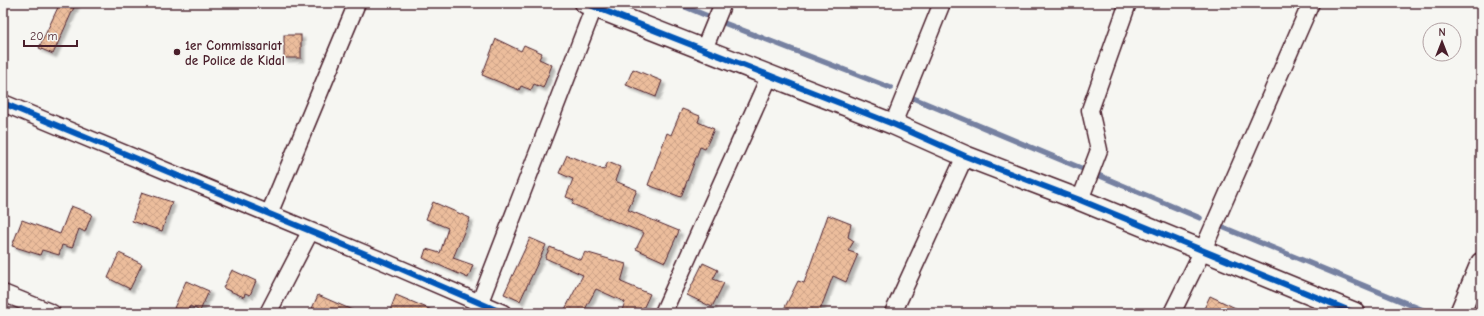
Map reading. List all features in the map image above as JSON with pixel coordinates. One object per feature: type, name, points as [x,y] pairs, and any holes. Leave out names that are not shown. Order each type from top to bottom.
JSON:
[{"type":"street","points":[[268,214],[358,3]]},
{"type":"street","points":[[704,49],[722,3]]},
{"type":"street","points":[[893,124],[942,3]]},
{"type":"street","points":[[1080,200],[1099,150],[1090,110],[1128,3]]},
{"type":"street","points":[[1172,313],[1203,250],[1311,3]]},
{"type":"street","points":[[477,308],[589,5],[893,124],[965,156],[1080,200],[1355,313]]},
{"type":"street","points":[[663,313],[770,75]]},
{"type":"street","points":[[3,103],[310,232],[386,262],[477,308],[503,313]]},
{"type":"street","points":[[893,313],[965,156]]},
{"type":"street","points":[[268,313],[310,232]]},
{"type":"street","points":[[1460,313],[1481,263]]},
{"type":"street","points":[[3,293],[52,313]]},
{"type":"building","points":[[60,3],[76,3],[53,54],[39,48]]},
{"type":"building","points":[[284,35],[301,35],[301,58],[284,58]]},
{"type":"building","points":[[496,39],[521,51],[524,45],[542,53],[539,59],[552,65],[543,88],[534,84],[531,90],[521,86],[519,90],[482,75]]},
{"type":"building","points":[[633,69],[662,81],[656,97],[626,85]]},
{"type":"building","points":[[682,109],[700,116],[698,122],[714,129],[705,149],[700,147],[681,197],[648,185],[667,133],[671,135]]},
{"type":"building","points":[[567,155],[604,170],[608,162],[620,167],[615,181],[637,190],[628,210],[679,231],[665,262],[636,249],[644,233],[572,204],[574,200],[566,197],[573,179],[559,173]]},
{"type":"building","points":[[142,192],[172,202],[162,231],[132,221]]},
{"type":"building","points":[[433,202],[470,218],[453,258],[473,265],[468,278],[423,258],[426,249],[440,253],[448,228],[426,219]]},
{"type":"building","points":[[71,206],[92,214],[85,232],[79,229],[72,248],[62,245],[59,255],[42,250],[40,255],[12,246],[22,220],[60,234]]},
{"type":"building","points":[[828,215],[851,224],[848,237],[854,241],[848,251],[858,254],[846,282],[833,276],[819,313],[782,313],[798,281],[804,283]]},
{"type":"building","points":[[530,238],[546,245],[520,301],[504,294]]},
{"type":"building","points":[[550,247],[581,260],[585,252],[626,264],[621,282],[650,294],[641,313],[621,313],[625,302],[596,289],[583,313],[563,313],[583,275],[545,258]]},
{"type":"building","points":[[119,253],[142,264],[130,289],[108,278]]},
{"type":"building","points":[[703,263],[718,270],[713,279],[724,283],[712,307],[687,295]]},
{"type":"building","points":[[232,270],[256,281],[250,295],[245,293],[244,297],[223,288]]},
{"type":"building","points":[[186,281],[209,291],[200,311],[190,306],[187,313],[174,308]]},
{"type":"building","points":[[318,295],[359,313],[310,313]]},
{"type":"building","points":[[396,295],[439,313],[389,313]]},
{"type":"building","points":[[1210,296],[1246,313],[1202,313]]},
{"type":"waterway","points":[[676,3],[710,17]]},
{"type":"waterway","points":[[724,23],[891,88]]},
{"type":"waterway","points":[[913,98],[1083,169]]},
{"type":"waterway","points":[[1098,175],[1200,218]]},
{"type":"waterway","points":[[1220,226],[1430,313]]},
{"type":"cycle path","points":[[585,3],[893,124],[965,156],[1080,200],[1355,313]]},
{"type":"cycle path","points":[[3,103],[385,262],[503,313]]},
{"type":"place","name":"1er Commissariat de Police de Kidal","points":[[177,52]]}]
